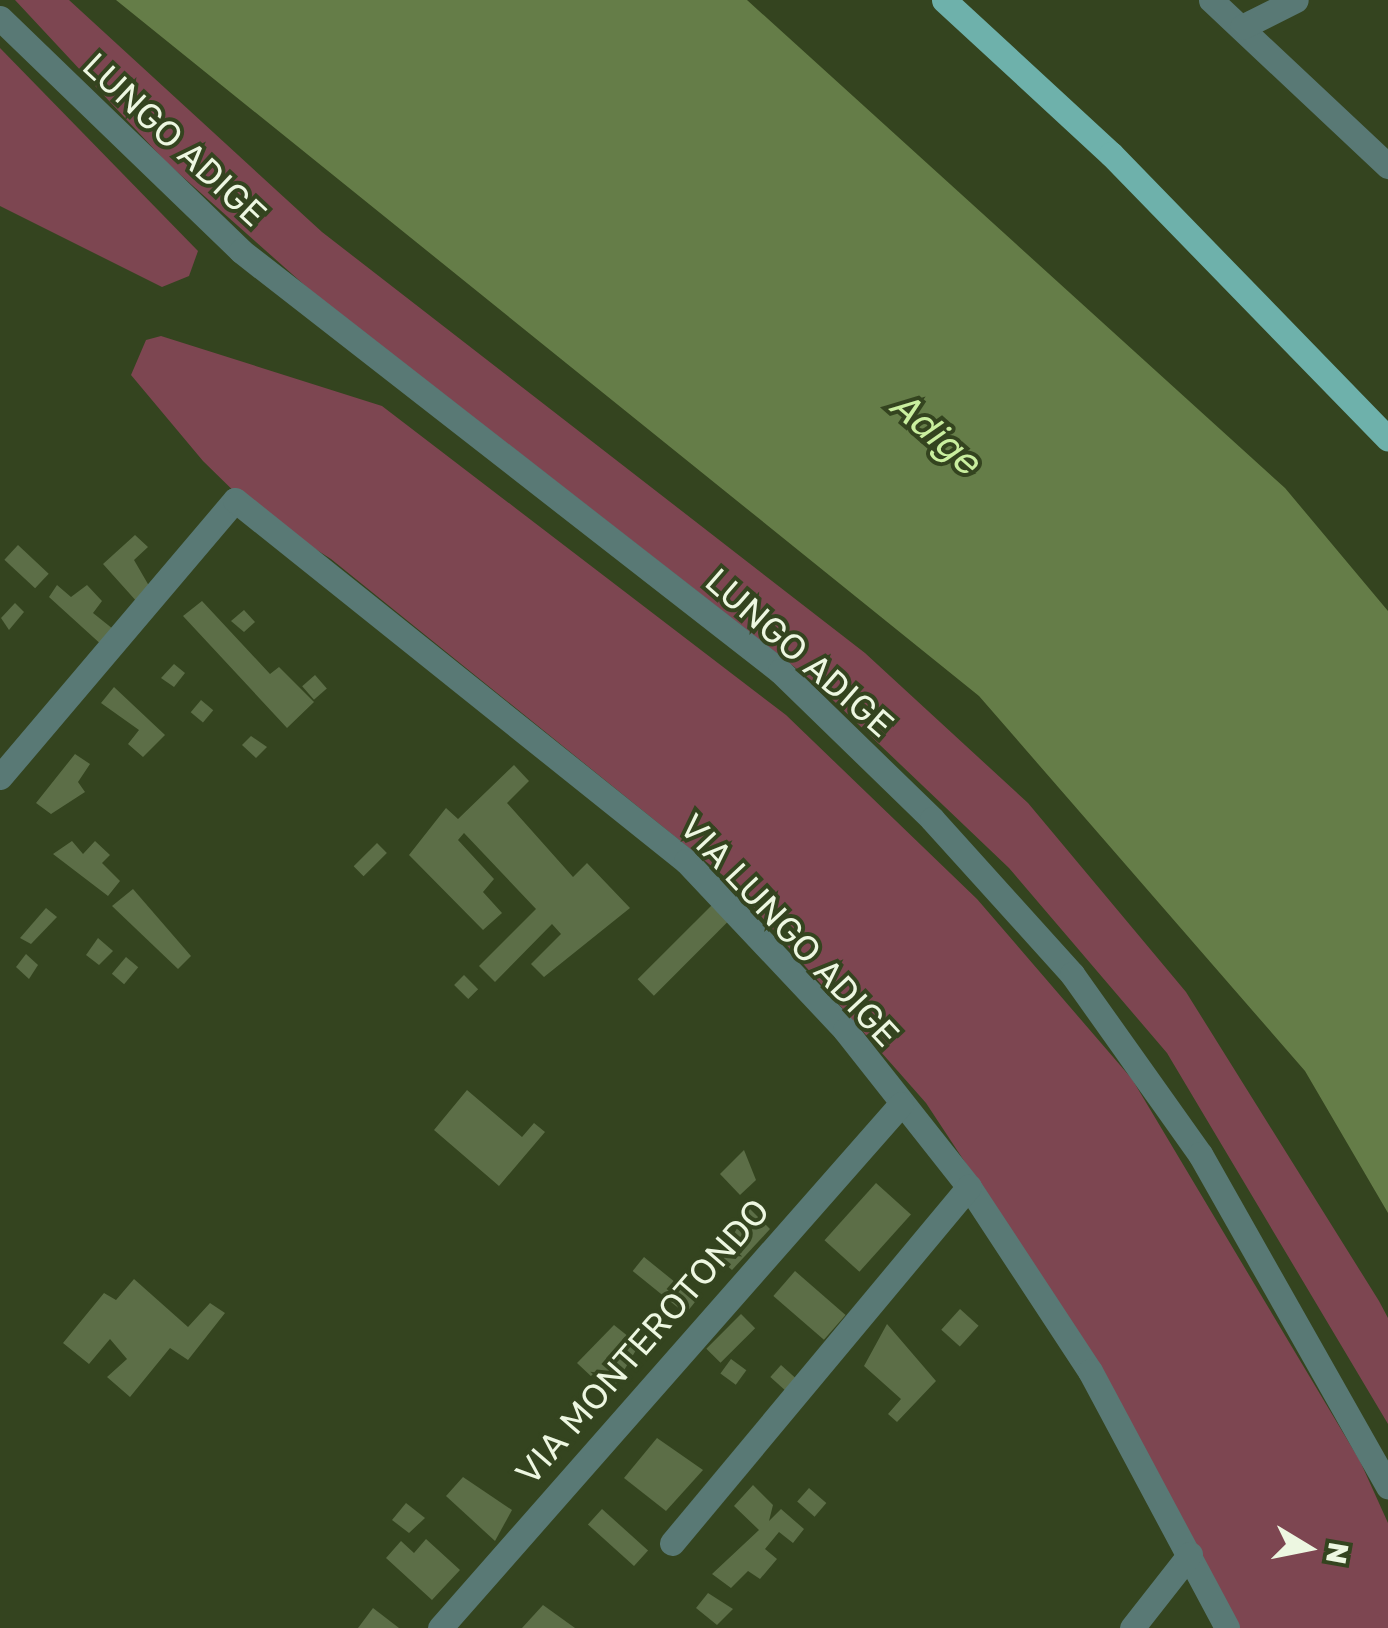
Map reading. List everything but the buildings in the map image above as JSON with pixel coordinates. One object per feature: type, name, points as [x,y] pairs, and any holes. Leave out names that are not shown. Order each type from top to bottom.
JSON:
[{"type":"main road","points":[[944,0],[1124,168],[1388,439]]},
{"type":"street","points":[[1211,0],[1388,166]]},
{"type":"street","points":[[1242,28],[1296,0]]},
{"type":"street","name":"LUNGO ADIGE","points":[[0,18],[241,250],[780,672],[932,818],[1072,974],[1200,1154],[1388,1486]]},
{"type":"street","name":"VIA LUNGO ADIGE","points":[[0,777],[235,500],[686,861],[901,1104],[969,1187],[1090,1371],[1228,1628]]},
{"type":"street","name":"VIA MONTEROTONDO","points":[[440,1628],[901,1104]]},
{"type":"street","points":[[672,1543],[969,1187]]},
{"type":"street","points":[[1132,1628],[1190,1554]]},
{"type":"shaded area","points":[[15,0],[69,0],[322,232],[865,653],[1028,803],[1186,992],[1379,1301],[1388,1318],[1388,1424],[1167,1053],[1009,868],[815,683],[310,290],[166,162]]},
{"type":"shaded area","points":[[0,48],[198,251],[189,276],[162,287],[0,206]]},
{"type":"shaded area","points":[[161,336],[382,406],[786,715],[977,899],[1132,1079],[1360,1461],[1388,1523],[1388,1628],[1239,1628],[1087,1347],[926,1103],[730,881],[331,559],[251,508],[203,461],[131,375],[146,340]]},
{"type":"water","name":"Adige","points":[[116,0],[747,0],[1285,488],[1388,611],[1388,1213],[1305,1071],[979,696]]}]
